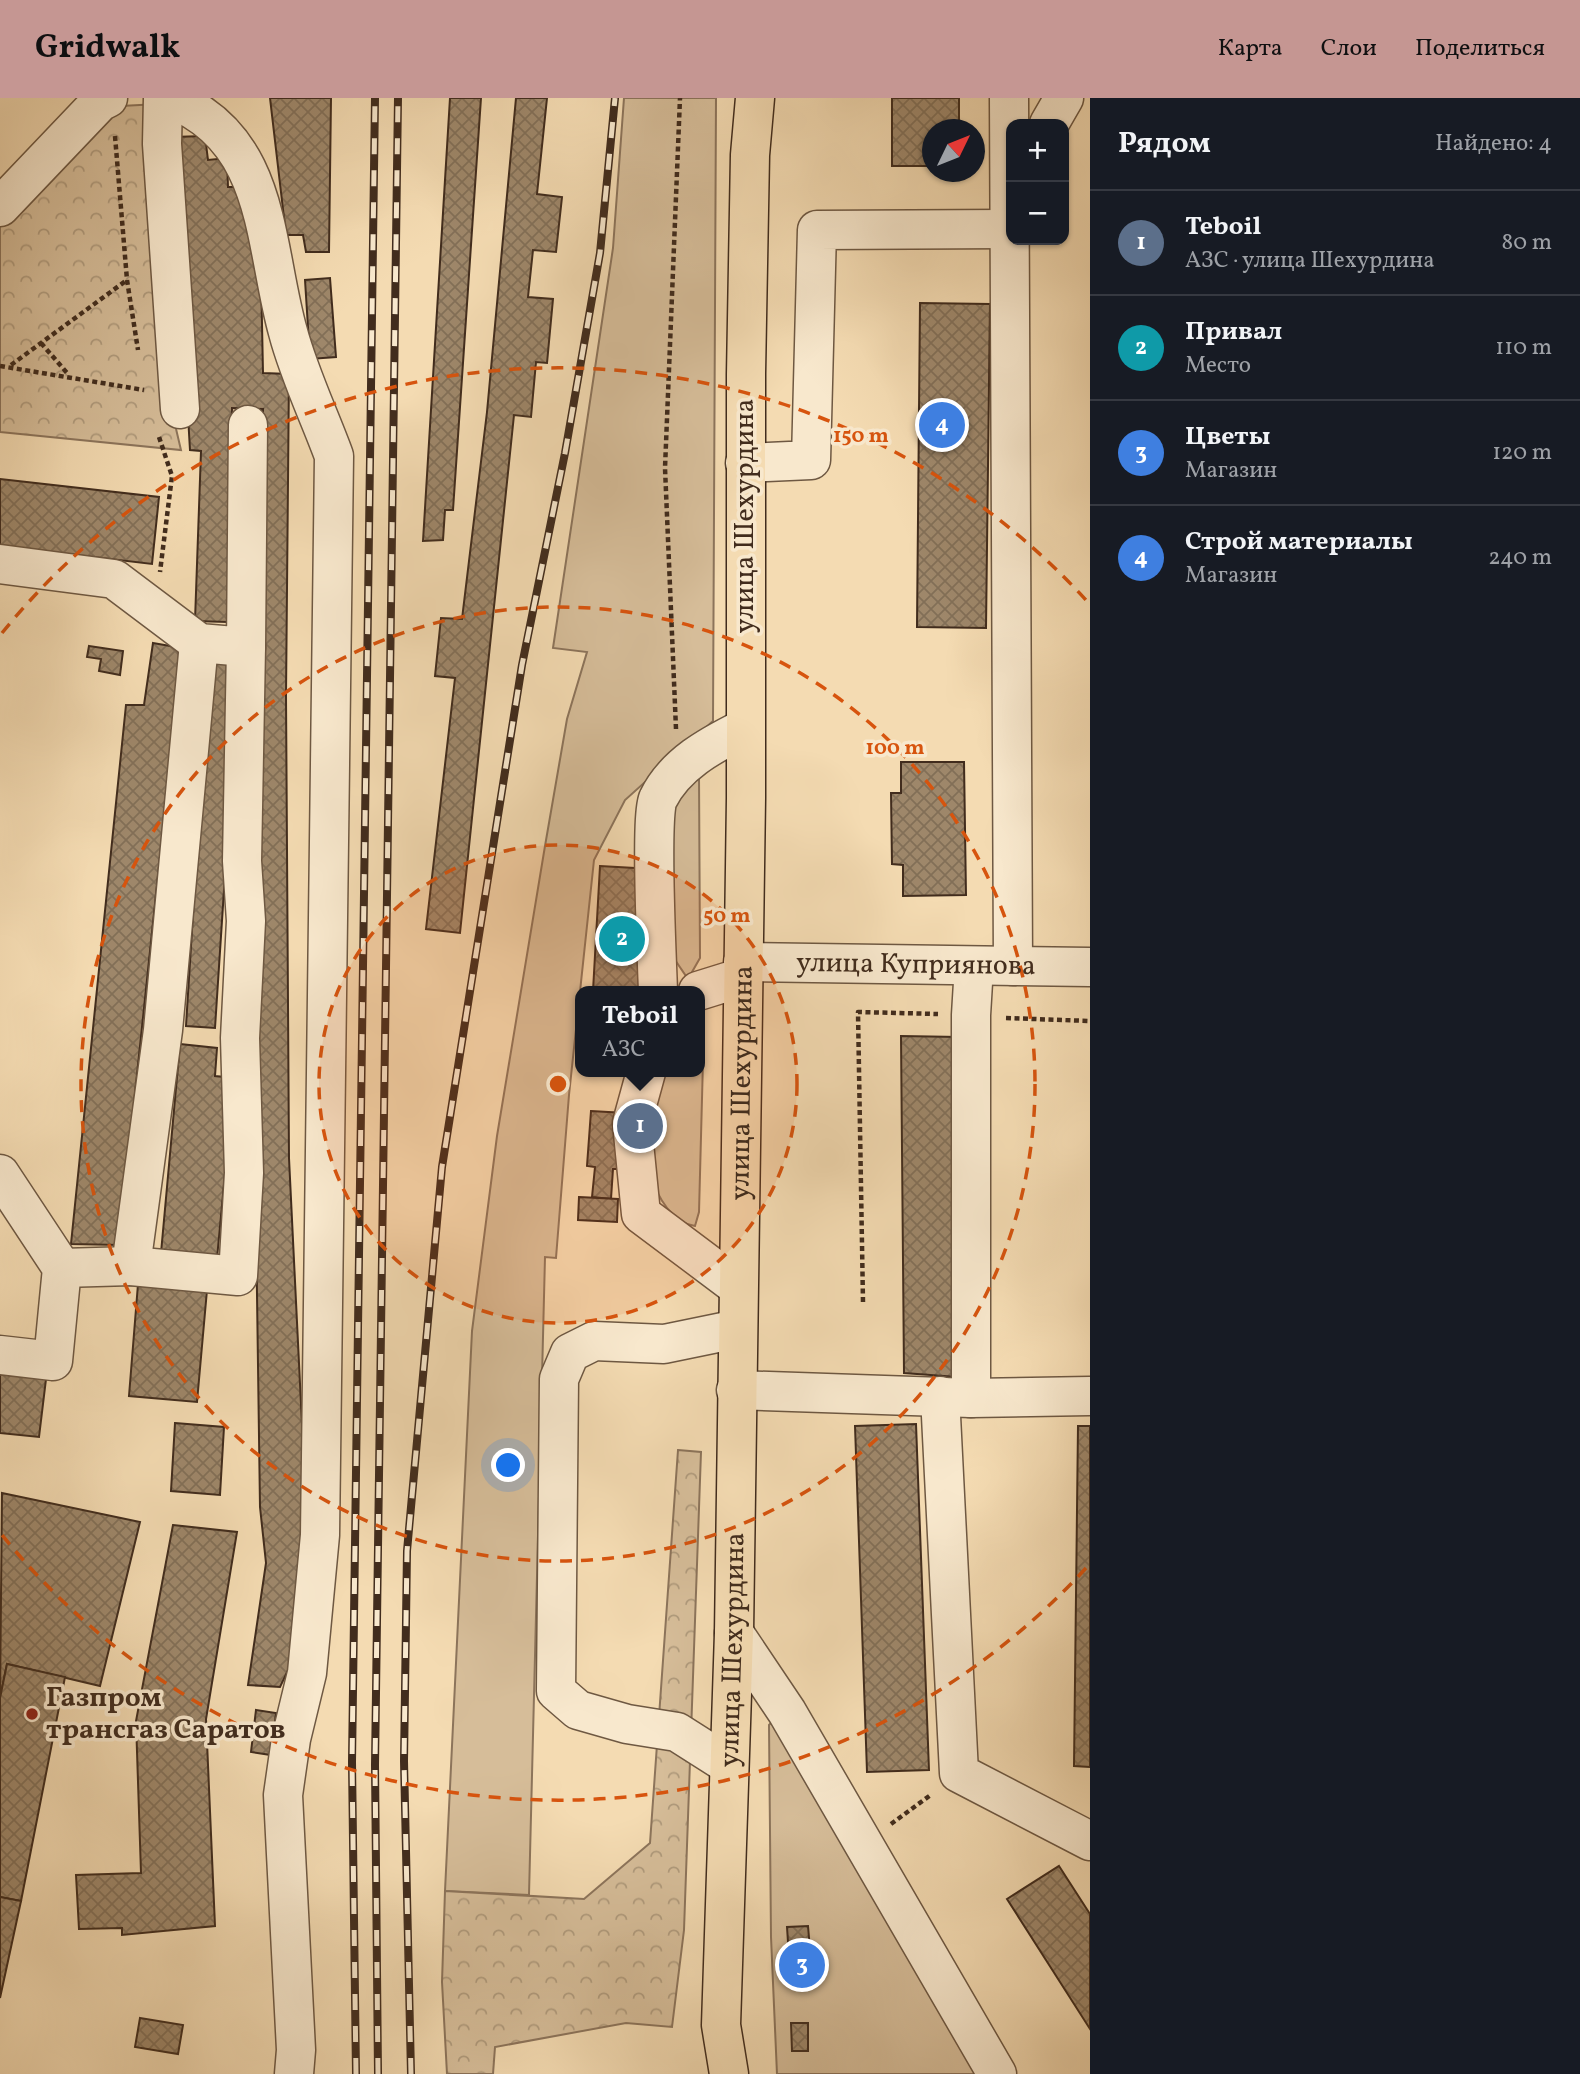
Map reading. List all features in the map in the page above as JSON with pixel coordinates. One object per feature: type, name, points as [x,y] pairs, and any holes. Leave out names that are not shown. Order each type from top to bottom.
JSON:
[{"type":"main road","name":"улица Шехурдина","points":[[729,2074],[721,2025],[734,1633],[743,970],[745,463],[750,155],[755,98]]},
{"type":"main road","name":"улица Шехурдина","points":[[703,2074],[721,2025]]},
{"type":"street","points":[[0,207],[100,102],[108,98]]},
{"type":"street","points":[[163,98],[162,144],[180,410]]},
{"type":"street","points":[[169,98],[215,122],[231,142],[244,167],[263,210],[288,332],[334,456],[320,1535],[307,1673],[291,1739],[282,1795],[296,2050],[294,2074]]},
{"type":"street","points":[[1009,98],[1009,182]]},
{"type":"street","points":[[1052,119],[1064,98]]},
{"type":"street","points":[[745,463],[811,460],[817,230],[1006,204]]},
{"type":"street","points":[[1009,245],[1013,966]]},
{"type":"street","points":[[62,1268],[131,1266],[238,1276],[244,1173],[240,1038],[246,921],[242,861],[248,425]]},
{"type":"street","points":[[0,564],[114,579],[200,643],[246,647]]},
{"type":"street","points":[[131,1266],[163,1030],[200,643]]},
{"type":"street","points":[[658,986],[656,801],[678,772],[705,748],[743,729]]},
{"type":"street","points":[[974,966],[956,1397],[959,1773],[1090,1841]]},
{"type":"street","name":"улица Куприянова","points":[[705,988],[743,970],[1090,967]]},
{"type":"street","points":[[645,1077],[632,1123],[642,1214],[737,1286]]},
{"type":"street","points":[[0,1174],[62,1268],[53,1361],[0,1355]]},
{"type":"street","points":[[729,1765],[677,1732],[627,1724],[578,1710],[556,1691],[559,1379],[570,1353],[594,1341],[664,1343],[737,1329]]},
{"type":"street","points":[[736,1390],[956,1397],[1090,1396]]},
{"type":"street","points":[[734,1633],[786,1712],[998,2074]]},
{"type":"path","points":[[678,772],[665,468],[680,98]]},
{"type":"path","points":[[10,365],[127,280]]},
{"type":"path","points":[[41,343],[69,376]]},
{"type":"path","points":[[0,366],[10,365],[144,390]]},
{"type":"path","points":[[863,1302],[858,1012],[971,1015],[1048,1022],[1090,1021]]},
{"type":"green space","points":[[624,98],[716,98],[713,721],[625,800],[594,860],[581,986],[575,986],[575,1039],[556,1258],[545,1257],[529,1895],[445,1891],[472,1331],[497,1136],[545,846],[567,719],[587,652],[553,648],[613,248]]},
{"type":"green space","points":[[158,104],[173,416],[181,450],[0,432],[0,225],[121,106]]},
{"type":"green space","points":[[699,776],[700,958],[688,979],[669,951],[671,813],[676,798]]},
{"type":"green space","points":[[658,1077],[703,1077],[699,1212],[695,1226],[673,1215],[662,1201],[652,1176],[651,1154]]},
{"type":"green space","points":[[678,1450],[701,1452],[684,1930],[672,2027],[626,2023],[495,2047],[493,2074],[447,2074],[442,1982],[445,1891],[584,1899],[650,1843]]},
{"type":"green space","points":[[779,1715],[985,2074],[777,2074],[771,1937],[769,1725]]},
{"type":"building","points":[[270,98],[331,98],[329,252],[306,252],[303,235],[286,235]]},
{"type":"building","points":[[450,98],[481,98],[453,510],[445,510],[443,540],[423,541]]},
{"type":"building","points":[[516,98],[547,98],[537,194],[562,197],[556,252],[533,250],[528,297],[553,299],[547,363],[536,362],[531,417],[514,415],[460,933],[426,929],[455,678],[435,676],[441,618],[462,619],[487,412]]},
{"type":"building","points":[[892,98],[959,98],[959,119],[922,119],[922,166],[892,166]]},
{"type":"building","points":[[205,136],[208,160],[227,158],[228,187],[240,187],[261,275],[263,373],[289,374],[286,696],[289,1158],[306,1507],[292,1662],[280,1687],[248,1685],[266,1563],[260,1507],[254,1082],[263,409],[232,408],[227,622],[195,621],[201,451],[190,450],[172,137]]},
{"type":"building","points":[[330,278],[336,357],[310,359],[305,280]]},
{"type":"building","points":[[920,303],[990,304],[986,628],[917,627]]},
{"type":"building","points":[[0,479],[159,497],[152,564],[0,546]]},
{"type":"building","points":[[153,643],[182,648],[119,1245],[71,1244],[126,705],[144,705]]},
{"type":"building","points":[[89,646],[123,651],[120,675],[99,671],[101,659],[87,657]]},
{"type":"building","points":[[209,657],[239,660],[215,1028],[186,1026]]},
{"type":"building","points":[[901,762],[964,762],[966,895],[903,896],[903,865],[892,864],[891,793],[901,793]]},
{"type":"building","points":[[600,866],[652,869],[645,986],[593,986]]},
{"type":"building","points":[[901,1036],[959,1037],[957,1377],[904,1373]]},
{"type":"building","points":[[180,1044],[217,1048],[215,1076],[234,1078],[216,1269],[160,1264]]},
{"type":"building","points":[[591,1111],[625,1113],[622,1169],[613,1169],[611,1199],[592,1197],[595,1167],[587,1166]]},
{"type":"building","points":[[579,1197],[618,1199],[617,1222],[578,1220]]},
{"type":"building","points":[[138,1284],[207,1290],[197,1402],[129,1396]]},
{"type":"building","points":[[0,1373],[46,1379],[39,1437],[0,1433]]},
{"type":"building","points":[[175,1423],[224,1427],[220,1495],[171,1491]]},
{"type":"building","points":[[916,1424],[929,1770],[867,1772],[855,1426]]},
{"type":"building","points":[[1078,1426],[1090,1426],[1090,1767],[1074,1766]]},
{"type":"building","points":[[2,1493],[140,1522],[100,1686],[7,1664],[0,1698]]},
{"type":"building","points":[[173,1525],[237,1532],[206,1719],[215,1926],[122,1935],[122,1928],[79,1929],[76,1875],[141,1873],[136,1721]]},
{"type":"building","points":[[7,1664],[65,1677],[21,1901],[0,1897],[0,1698]]},
{"type":"building","points":[[256,1710],[276,1713],[271,1755],[251,1752]]},
{"type":"building","points":[[1059,1866],[1090,1914],[1090,2029],[1007,1899]]},
{"type":"building","points":[[0,1897],[21,1901],[0,1998]]},
{"type":"building","points":[[808,1926],[813,1985],[791,1987],[787,1927]]},
{"type":"building","points":[[140,2018],[183,2025],[178,2054],[135,2047]]},
{"type":"building","points":[[791,2023],[808,2023],[808,2051],[792,2051]]},
{"type":"railway","points":[[356,2074],[352,1762],[375,98]]},
{"type":"railway","points":[[378,2074],[375,1765],[398,98]]},
{"type":"railway","points":[[411,2074],[404,1761],[407,1551],[442,1167],[522,665],[565,453],[600,253],[615,98]]},
{"type":"place","name":"Строй материалы","points":[[942,425]]},
{"type":"place","name":"Привал","points":[[622,939]]},
{"type":"place","name":"Teboil","points":[[640,1126]]},
{"type":"place","name":"Газпром трансгаз Саратов","points":[[32,1714]]},
{"type":"place","name":"Цветы","points":[[802,1965]]}]
